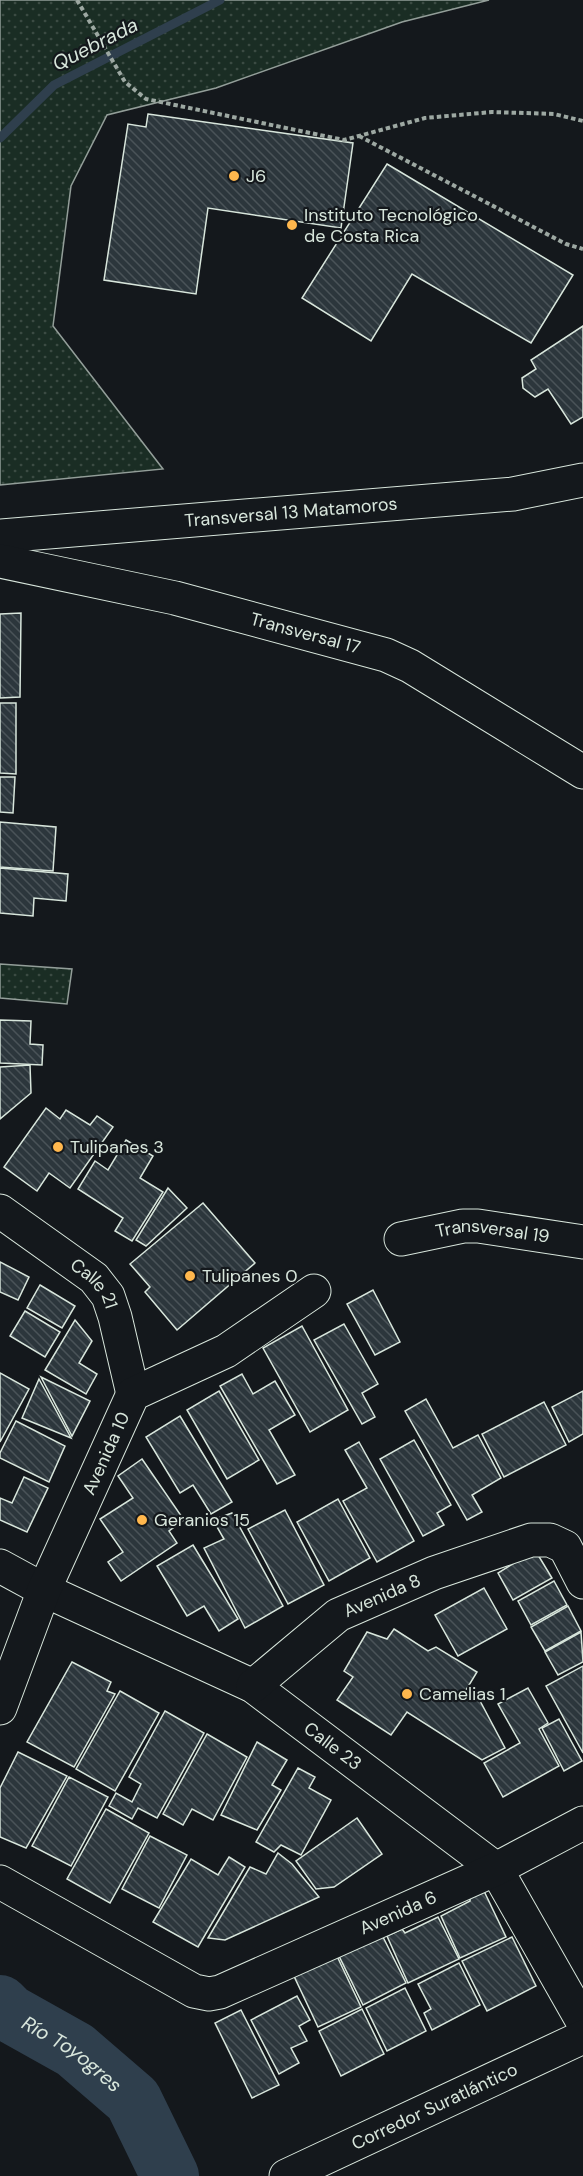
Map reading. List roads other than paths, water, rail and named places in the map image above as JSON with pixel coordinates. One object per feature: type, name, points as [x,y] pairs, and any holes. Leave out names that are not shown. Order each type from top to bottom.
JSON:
[{"type":"street","name":"Transversal 13 Matamoros","points":[[0,536],[513,494],[583,480]]},
{"type":"street","name":"Transversal 17","points":[[0,561],[175,598],[386,655],[410,666],[583,772]]},
{"type":"street","name":"Calle 21","points":[[0,1211],[94,1278],[108,1296],[133,1394]]},
{"type":"street","name":"Transversal 19","points":[[401,1239],[463,1226],[478,1226],[583,1242]]},
{"type":"street","name":"Avenida 10","points":[[0,1708],[44,1590],[133,1394],[226,1351],[314,1291]]},
{"type":"street","name":"Avenida 8","points":[[253,1686],[338,1615],[434,1573],[531,1540],[550,1540],[565,1547],[583,1582]]},
{"type":"street","name":"Calle 23","points":[[0,1566],[44,1590],[253,1686],[496,1869],[583,2022]]},
{"type":"street","name":"Avenida 6","points":[[0,1882],[194,1991],[208,1994],[220,1992],[496,1869],[583,1823]]},
{"type":"street","name":"Corredor Suratlántico","points":[[286,2176],[583,2037]]},
{"type":"waterway","name":"Quebrada","points":[[0,138],[54,85],[220,0]]},
{"type":"waterway","name":"Río Toyogres","points":[[0,2004],[9,2013],[75,2050],[133,2100],[170,2176]]},
{"type":"place","name":"J6","points":[[234,176]]},
{"type":"place","name":"Instituto Tecnológico de Costa Rica","points":[[292,225]]},
{"type":"place","name":"Tulipanes 3","points":[[58,1147]]},
{"type":"place","name":"Tulipanes 0","points":[[190,1276]]},
{"type":"place","name":"Geranios 15","points":[[142,1520]]},
{"type":"place","name":"Camelias 1","points":[[407,1694]]}]
